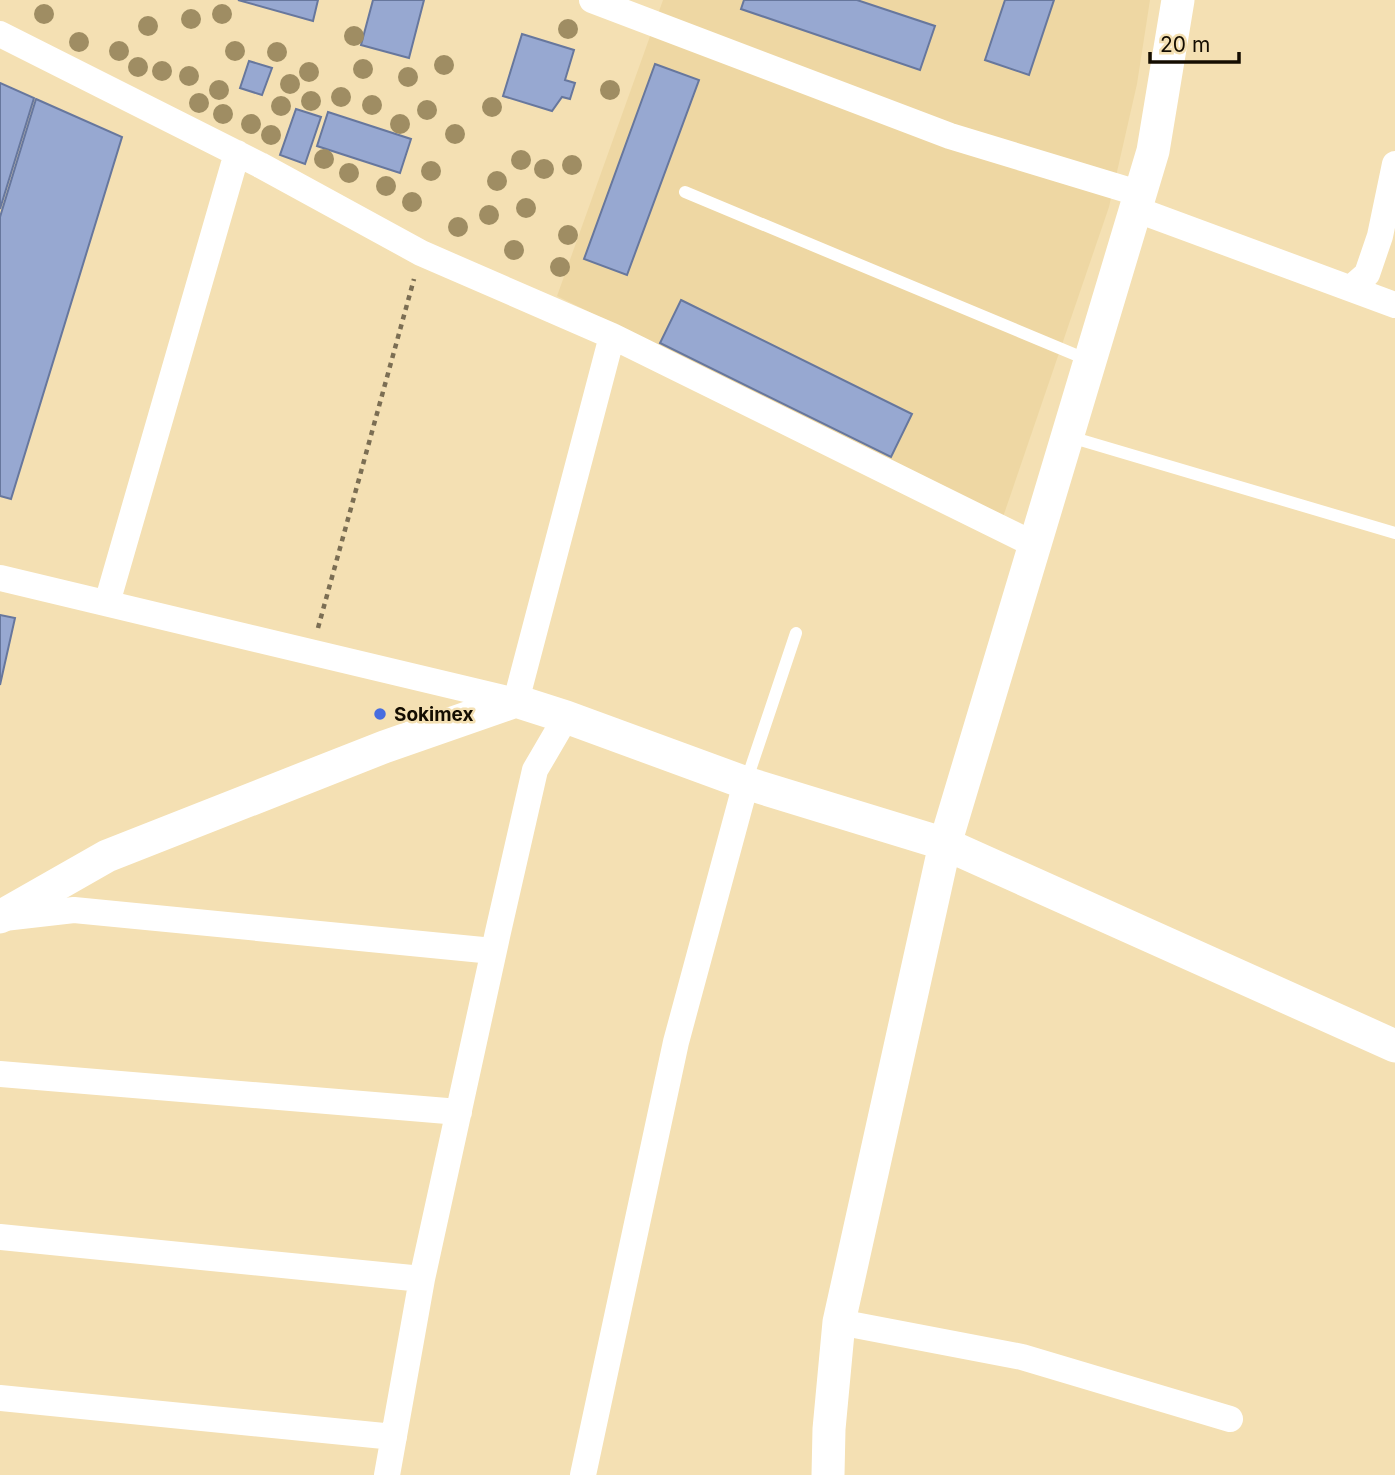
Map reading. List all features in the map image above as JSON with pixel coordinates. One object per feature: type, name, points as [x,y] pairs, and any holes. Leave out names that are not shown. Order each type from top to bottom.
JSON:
[{"type":"street","points":[[592,0],[950,136],[1138,201],[1395,305]]},
{"type":"street","points":[[828,1475],[839,1322],[945,844],[1153,151],[1178,0]]},
{"type":"street","points":[[0,34],[237,153],[421,253],[612,336],[1035,545]]},
{"type":"street","points":[[107,603],[237,153]]},
{"type":"street","points":[[1351,288],[1367,274],[1380,236],[1395,164]]},
{"type":"street","points":[[516,701],[612,336]]},
{"type":"street","points":[[0,578],[516,701],[746,783],[945,844],[1395,1046]]},
{"type":"street","points":[[0,917],[107,856],[384,747],[516,701]]},
{"type":"street","points":[[387,1475],[422,1279],[535,770],[566,717]]},
{"type":"street","points":[[583,1475],[676,1042],[746,783]]},
{"type":"street","points":[[0,917],[74,910],[493,951]]},
{"type":"street","points":[[0,1074],[459,1112]]},
{"type":"street","points":[[0,1237],[422,1279]]},
{"type":"street","points":[[839,1322],[1022,1357],[1230,1419]]},
{"type":"street","points":[[0,1398],[394,1437]]},
{"type":"lane","points":[[685,192],[1089,360]]},
{"type":"lane","points":[[1067,436],[1395,533]]},
{"type":"lane","points":[[746,783],[796,633]]},
{"type":"path","points":[[311,652],[421,253]]},
{"type":"shaded area","points":[[663,0],[1150,0],[1137,84],[1109,207],[1003,517],[557,296]]},
{"type":"building","points":[[238,0],[318,0],[313,21]]},
{"type":"building","points":[[373,0],[424,0],[409,58],[361,45]]},
{"type":"building","points":[[744,0],[857,0],[935,26],[920,70],[741,9]]},
{"type":"building","points":[[1005,0],[1054,0],[1029,75],[985,60]]},
{"type":"building","points":[[522,34],[574,50],[565,80],[575,83],[570,99],[562,97],[552,111],[503,96]]},
{"type":"building","points":[[249,61],[272,68],[262,95],[240,88]]},
{"type":"building","points":[[655,64],[699,80],[627,275],[584,259]]},
{"type":"building","points":[[0,83],[34,98],[0,209]]},
{"type":"building","points":[[36,99],[122,137],[11,499],[0,496],[0,217]]},
{"type":"building","points":[[296,109],[321,117],[305,164],[280,155]]},
{"type":"building","points":[[328,112],[411,139],[400,173],[317,146]]},
{"type":"building","points":[[681,300],[912,414],[891,457],[660,343]]},
{"type":"building","points":[[0,615],[15,618],[0,685]]},
{"type":"place","name":"Sokimex","points":[[380,714]]}]
